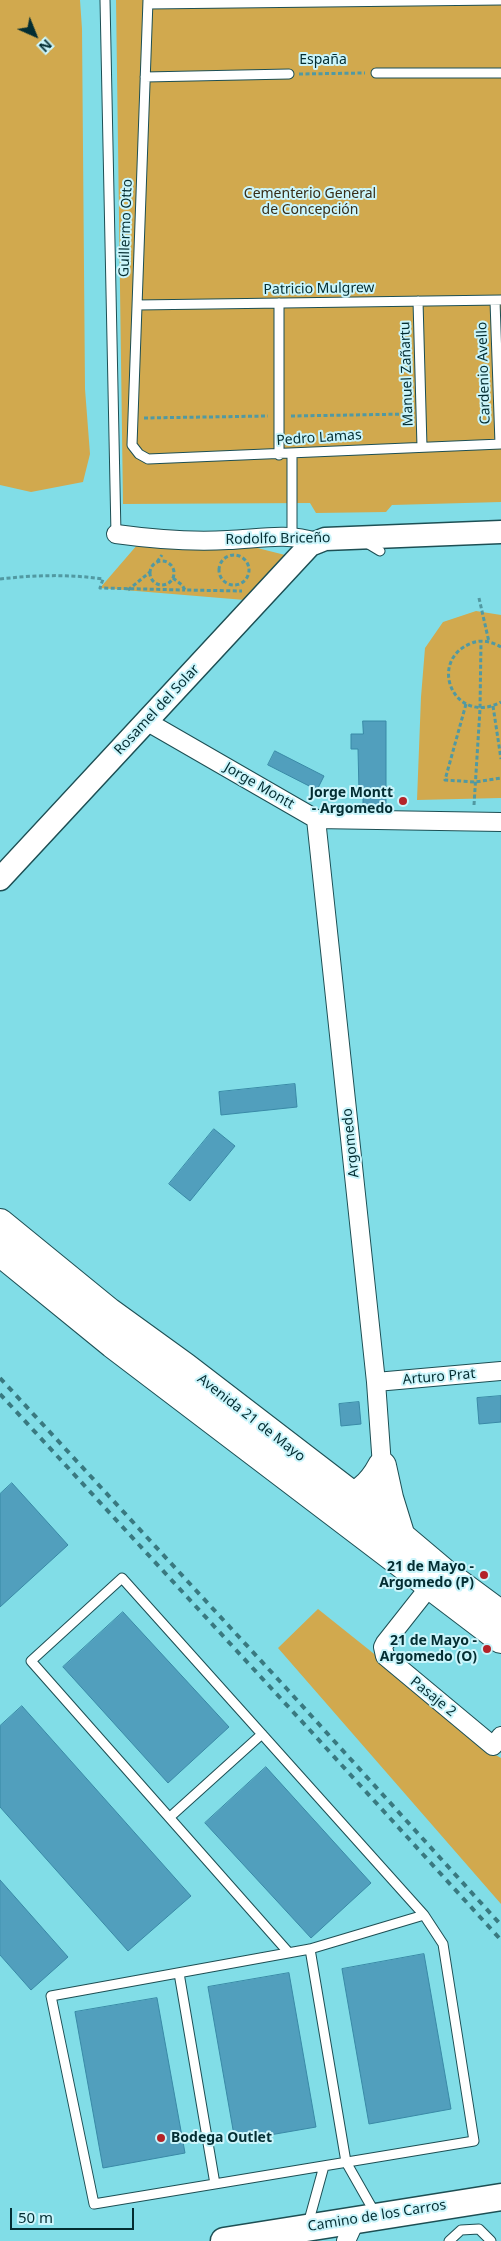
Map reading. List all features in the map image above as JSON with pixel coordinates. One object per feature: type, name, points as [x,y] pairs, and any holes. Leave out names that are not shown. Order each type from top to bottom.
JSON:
[{"type":"main road","name":"Avenida 21 de Mayo","points":[[0,1223],[109,1312],[185,1367],[353,1496],[471,1594],[501,1615]]},
{"type":"main road","name":"Avenida 21 de Mayo","points":[[0,1252],[113,1344],[501,1639]]},
{"type":"main road","points":[[318,1498],[338,1500],[353,1496],[369,1486],[382,1466]]},
{"type":"main road","points":[[382,1466],[389,1498],[401,1537]]},
{"type":"main road","name":"Camino de los Carros","points":[[241,2240],[306,2234],[501,2197]]},
{"type":"street","name":"Rodolfo Briceño","points":[[116,534],[226,540],[292,536],[316,542],[325,539],[356,537],[501,532]]},
{"type":"street","name":"Rosamel del Solar","points":[[0,879],[310,545],[316,542]]},
{"type":"street","name":"Jorge Montt","points":[[146,721],[316,819],[501,822]]},
{"type":"street","name":"Argomedo","points":[[316,819],[376,1382],[382,1466]]},
{"type":"street","name":"Arturo Prat","points":[[376,1382],[501,1371]]},
{"type":"street","name":"Pasaje 2","points":[[430,1586],[385,1643],[383,1647],[385,1656],[494,1746],[501,1736]]},
{"type":"lane","points":[[104,0],[116,534]]},
{"type":"lane","points":[[148,2],[501,0]]},
{"type":"lane","name":"Guillermo Otto","points":[[140,454],[132,445],[148,2]]},
{"type":"lane","points":[[376,73],[501,73]]},
{"type":"lane","name":"España","points":[[145,77],[289,74]]},
{"type":"lane","name":"Manuel Zañartu","points":[[418,301],[422,447]]},
{"type":"lane","name":"Patricio Mulgrew","points":[[137,305],[498,301]]},
{"type":"lane","name":"Cardenio Avello","points":[[498,301],[501,444]]},
{"type":"lane","points":[[279,303],[279,455]]},
{"type":"lane","name":"Pedro Lamas","points":[[140,454],[148,459],[279,455],[501,444]]},
{"type":"lane","points":[[292,454],[292,536]]},
{"type":"lane","points":[[356,537],[380,551]]},
{"type":"lane","points":[[289,1953],[31,1660],[122,1578],[424,1915],[443,1944],[474,2141],[94,2204],[51,1996],[179,1973],[289,1953],[310,1949],[424,1915]]},
{"type":"lane","points":[[170,1817],[262,1734]]},
{"type":"lane","points":[[310,1949],[346,2162],[359,2225]]},
{"type":"lane","points":[[179,1973],[215,2184]]},
{"type":"lane","points":[[306,2234],[324,2166]]},
{"type":"lane","points":[[449,2241],[460,2230],[480,2230],[491,2241]]},
{"type":"path","name":"España","points":[[289,74],[376,73]]},
{"type":"path","points":[[235,555],[244,559],[250,568],[245,581],[236,585],[223,581],[219,572],[220,566],[226,558],[235,555]]},
{"type":"path","points":[[127,590],[150,572],[154,564],[166,562],[172,566],[173,578],[185,590]]},
{"type":"path","points":[[150,572],[154,582],[161,585],[168,583],[173,578]]},
{"type":"path","points":[[0,579],[28,576],[76,575],[104,579],[100,588],[241,591],[253,578]]},
{"type":"path","points":[[479,598],[489,642]]},
{"type":"path","points":[[473,822],[480,709],[481,641]]},
{"type":"path","points":[[501,647],[481,641],[463,646],[455,654],[450,664],[448,676],[456,697],[466,704],[480,709],[501,702]]},
{"type":"path","points":[[466,704],[444,780],[475,782],[501,778]]},
{"type":"path","points":[[493,706],[501,759]]},
{"type":"green space","points":[[0,0],[80,0],[82,29],[85,389],[90,454],[83,482],[31,492],[0,485]]},
{"type":"green space","name":"Cementerio General de Concepción","points":[[116,0],[501,0],[501,502],[392,505],[386,512],[316,513],[310,503],[123,504]]},
{"type":"green space","points":[[144,537],[226,540],[285,555],[245,600],[100,588]]},
{"type":"green space","points":[[476,611],[501,615],[501,798],[417,800],[425,648],[443,622]]},
{"type":"green space","points":[[318,1609],[378,1657],[485,1749],[501,1758],[501,1904],[278,1648]]},
{"type":"building","points":[[363,721],[386,721],[386,805],[363,806],[363,792],[359,792],[358,749],[351,749],[351,734],[363,734]]},
{"type":"building","points":[[275,751],[324,776],[317,790],[268,765]]},
{"type":"building","points":[[295,1084],[297,1107],[221,1115],[219,1092]]},
{"type":"building","points":[[214,1129],[235,1146],[190,1201],[169,1184]]},
{"type":"building","points":[[501,1396],[501,1422],[479,1424],[477,1398]]},
{"type":"building","points":[[359,1402],[361,1424],[341,1426],[339,1404]]},
{"type":"building","points":[[12,1483],[68,1545],[0,1607],[0,1494]]},
{"type":"building","points":[[123,1612],[229,1727],[168,1783],[63,1667]]},
{"type":"building","points":[[22,1706],[191,1896],[128,1951],[0,1807],[0,1726]]},
{"type":"building","points":[[266,1767],[371,1883],[311,1938],[205,1823]]},
{"type":"building","points":[[0,1880],[68,1957],[31,1990],[0,1955]]},
{"type":"building","points":[[424,1954],[451,2109],[369,2124],[342,1969]]},
{"type":"building","points":[[289,1973],[316,2127],[235,2141],[208,1987]]},
{"type":"building","points":[[157,1998],[185,2153],[103,2168],[75,2012]]},
{"type":"railway","points":[[0,1378],[287,1689],[501,1925]]},
{"type":"railway","points":[[0,1394],[501,1940]]},
{"type":"place","name":"Jorge Montt - Argomedo","points":[[403,801]]},
{"type":"place","name":"21 de Mayo - Argomedo (P)","points":[[484,1575]]},
{"type":"place","name":"21 de Mayo - Argomedo (O)","points":[[487,1649]]},
{"type":"place","name":"Bodega Outlet","points":[[161,2138]]}]
